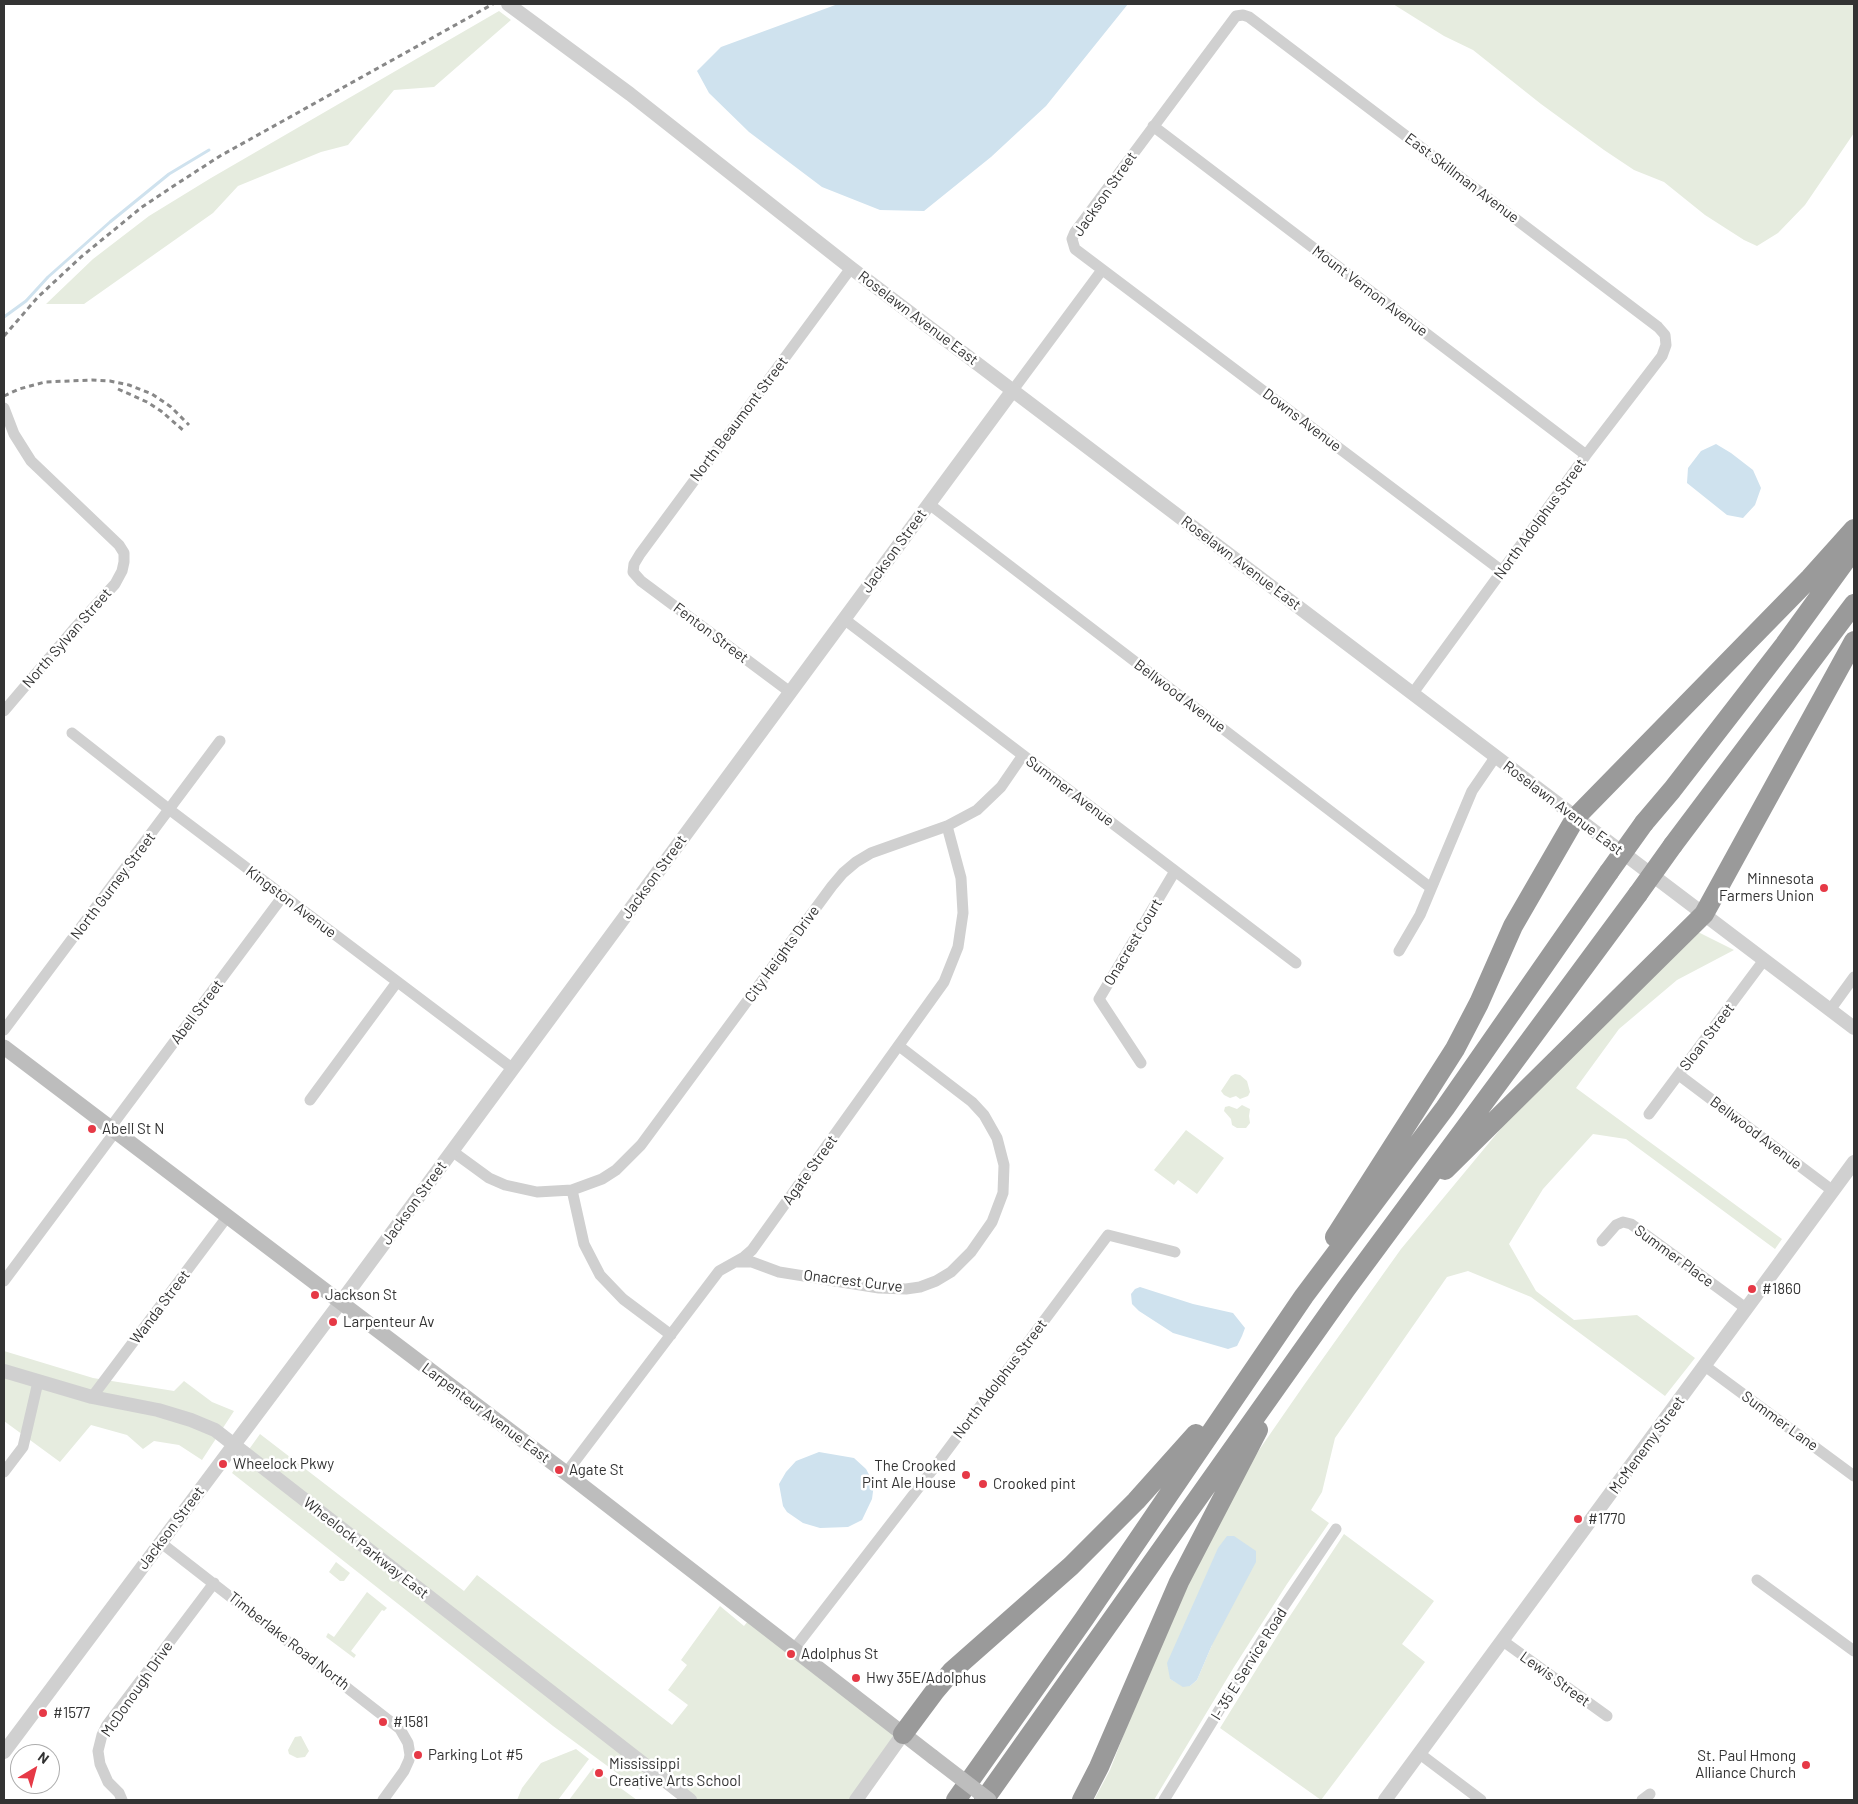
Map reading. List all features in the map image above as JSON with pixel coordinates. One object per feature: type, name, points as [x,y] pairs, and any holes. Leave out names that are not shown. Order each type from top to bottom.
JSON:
[{"type":"highway","points":[[1304,1296],[1339,1229],[1455,1049],[1479,1003],[1512,926],[1576,817],[1810,578],[1854,529]]},
{"type":"highway","points":[[956,1800],[1084,1619],[1304,1296],[1445,1108],[1644,823],[1672,790],[1785,644],[1854,549]]},
{"type":"highway","points":[[984,1800],[1399,1216],[1854,604]]},
{"type":"highway","points":[[1399,1216],[1704,914],[1854,641]]},
{"type":"highway","points":[[1082,1800],[1099,1767],[1179,1582],[1296,1360]]},
{"type":"highway","points":[[903,1734],[935,1690],[952,1671],[1071,1566],[1136,1501],[1251,1372]]},
{"type":"main road","name":"Larpenteur Avenue East","points":[[4,1047],[566,1474],[989,1800]]},
{"type":"street","name":"Roselawn Avenue East","points":[[508,4],[630,94],[851,268],[1854,1028]]},
{"type":"street","name":"Jackson Street","points":[[4,1752],[341,1302],[1102,270],[1075,249],[1073,236],[1233,18],[1243,15],[1249,18]]},
{"type":"street","name":"East Skillman Avenue","points":[[1249,18],[1658,327],[1665,335],[1666,345]]},
{"type":"street","name":"Mount Vernon Avenue","points":[[1153,126],[1586,455]]},
{"type":"street","name":"North Beaumont Street","points":[[633,572],[634,564],[640,554],[851,268]]},
{"type":"street","name":"Downs Avenue","points":[[1102,270],[1502,571]]},
{"type":"street","name":"North Adolphus Street","points":[[1413,693],[1586,455],[1662,356],[1666,345]]},
{"type":"street","name":"North Sylvan Street","points":[[4,408],[14,434],[31,461],[118,545],[124,554],[122,571],[115,584],[4,711]]},
{"type":"street","name":"Bellwood Avenue","points":[[929,504],[1431,888]]},
{"type":"street","name":"Fenton Street","points":[[633,572],[641,581],[790,692]]},
{"type":"street","name":"Summer Avenue","points":[[844,619],[1296,963]]},
{"type":"street","name":"Kingston Avenue","points":[[72,732],[170,810],[513,1069]]},
{"type":"street","name":"North Gurney Street","points":[[4,1030],[220,741]]},
{"type":"street","name":"City Heights Drive","points":[[572,1190],[602,1179],[616,1170],[641,1145],[843,873],[871,853],[947,826],[977,810],[1001,787],[1024,755]]},
{"type":"street","points":[[1400,951],[1420,915],[1472,791],[1496,756]]},
{"type":"street","name":"Agate Street","points":[[566,1474],[719,1270],[752,1250],[944,982],[958,947],[963,913],[960,878],[947,826]]},
{"type":"street","name":"Onacrest Court","points":[[1141,1063],[1099,999],[1176,871]]},
{"type":"street","name":"Abell Street","points":[[4,1281],[283,896]]},
{"type":"street","name":"Sloan Street","points":[[1649,1114],[1764,960]]},
{"type":"street","points":[[1830,1010],[1854,977]]},
{"type":"street","points":[[310,1100],[397,982]]},
{"type":"street","name":"Onacrest Curve","points":[[735,1262],[752,1262],[779,1272],[878,1288],[906,1289],[920,1287],[936,1281],[951,1272],[972,1252],[992,1222],[1003,1193],[1004,1165],[997,1138],[984,1114],[972,1102],[899,1046]]},
{"type":"street","name":"Bellwood Avenue","points":[[1678,1075],[1833,1191]]},
{"type":"street","points":[[452,1151],[489,1178],[505,1185],[537,1192],[552,1193],[572,1190],[584,1244],[600,1275],[623,1299],[671,1335]]},
{"type":"street","name":"McMenemy Street","points":[[1385,1800],[1854,1162]]},
{"type":"street","name":"Wanda Street","points":[[92,1397],[227,1217]]},
{"type":"street","name":"Summer Place","points":[[1602,1241],[1616,1226],[1623,1222],[1631,1224],[1747,1310]]},
{"type":"street","name":"North Adolphus Street","points":[[794,1649],[937,1464],[1108,1235],[1176,1252]]},
{"type":"street","name":"Summer Lane","points":[[1705,1366],[1854,1476]]},
{"type":"street","name":"Wheelock Parkway East","points":[[4,1371],[92,1397],[158,1410],[215,1430],[690,1800]]},
{"type":"street","points":[[4,1472],[24,1447],[38,1382]]},
{"type":"street","name":"I- 35 E Service Road","points":[[1164,1800],[1272,1624],[1336,1530]]},
{"type":"street","name":"Timberlake Road North","points":[[160,1542],[394,1723],[403,1733],[410,1755],[406,1768],[383,1800]]},
{"type":"street","points":[[1757,1580],[1854,1651]]},
{"type":"street","name":"McDonough Drive","points":[[124,1800],[108,1782],[100,1764],[98,1751],[102,1735],[107,1725],[214,1584]]},
{"type":"street","name":"Lewis Street","points":[[1503,1641],[1607,1716]]},
{"type":"street","points":[[856,1800],[903,1734]]},
{"type":"street","points":[[1420,1754],[1481,1800]]},
{"type":"shaded area","points":[[1393,4],[1854,4],[1854,133],[1805,205],[1778,233],[1757,246],[1744,240],[1705,215],[1664,182],[1634,170],[1604,150],[1541,104],[1473,50],[1444,36]]},
{"type":"shaded area","points":[[499,11],[511,20],[434,87],[394,90],[348,145],[321,152],[238,186],[213,213],[84,304],[46,304],[93,259],[149,216]]},
{"type":"shaded area","points":[[1696,931],[1734,950],[1677,980],[1619,1029],[1576,1088],[1782,1239],[1775,1249],[1626,1139],[1593,1134],[1543,1189],[1509,1244],[1536,1291],[1574,1320],[1637,1315],[1695,1358],[1665,1396],[1531,1297],[1468,1271],[1447,1277],[1335,1438],[1322,1492],[1311,1510],[1329,1523],[1234,1667],[1154,1800],[1094,1800],[1110,1770],[1152,1656],[1239,1479],[1401,1249],[1508,1120]],"holes":[[[1212,1645],[1197,1680],[1190,1686],[1183,1686],[1170,1679]]]},
{"type":"shaded area","points":[[1235,1074],[1240,1075],[1247,1081],[1250,1092],[1248,1096],[1240,1099],[1236,1096],[1230,1098],[1221,1091],[1231,1076]]},
{"type":"shaded area","points":[[1242,1105],[1250,1109],[1250,1123],[1246,1128],[1237,1128],[1232,1125],[1231,1119],[1224,1111],[1225,1107],[1229,1106],[1237,1109]]},
{"type":"shaded area","points":[[1186,1130],[1224,1158],[1197,1194],[1178,1180],[1174,1185],[1154,1170]]},
{"type":"shaded area","points":[[4,1351],[93,1378],[174,1391],[184,1381],[212,1402],[234,1411],[202,1460],[179,1445],[154,1441],[143,1449],[127,1435],[91,1425],[60,1462],[4,1421]]},
{"type":"shaded area","points":[[260,1434],[464,1591],[477,1575],[672,1725],[688,1705],[668,1690],[687,1665],[681,1660],[720,1606],[744,1626],[752,1616],[903,1734],[856,1800],[691,1800],[655,1773],[640,1790],[553,1726],[232,1473]]},
{"type":"shaded area","points":[[1344,1534],[1434,1601],[1402,1644],[1425,1662],[1321,1800],[1220,1728],[1284,1625]]},
{"type":"shaded area","points":[[336,1562],[350,1573],[344,1581],[340,1581],[329,1572]]},
{"type":"shaded area","points":[[367,1592],[387,1608],[384,1611],[382,1610],[351,1651],[356,1655],[354,1658],[326,1637],[328,1633],[334,1637]]},
{"type":"shaded area","points":[[301,1736],[309,1751],[305,1757],[297,1758],[289,1754],[288,1750],[295,1737]]},
{"type":"shaded area","points":[[576,1749],[589,1759],[558,1800],[517,1800],[522,1788],[541,1763]]},
{"type":"shaded area","points":[[593,1768],[637,1800],[569,1800]]},
{"type":"water","points":[[838,4],[1128,4],[1046,106],[991,157],[924,211],[880,210],[822,187],[749,132],[709,93],[697,71],[721,47]]},
{"type":"water","points":[[1716,444],[1753,470],[1761,488],[1755,505],[1743,518],[1727,515],[1687,483],[1688,468],[1701,451]]},
{"type":"water","points":[[1140,1287],[1193,1304],[1233,1313],[1245,1328],[1237,1346],[1228,1349],[1173,1333],[1139,1311],[1132,1304],[1131,1294]]},
{"type":"water","points":[[819,1452],[854,1458],[866,1469],[874,1484],[872,1499],[862,1520],[848,1527],[820,1528],[803,1523],[787,1512],[783,1506],[779,1484],[786,1472],[796,1461]]},
{"type":"water","points":[[1227,1536],[1234,1536],[1256,1551],[1256,1562],[1212,1645],[1197,1680],[1190,1686],[1183,1687],[1170,1679],[1167,1663],[1218,1548]]},
{"type":"waterway","points":[[4,317],[26,301],[48,277],[110,222],[169,174],[209,150]]},
{"type":"railway","points":[[4,336],[38,297],[81,257],[142,207],[220,156],[493,4]]},
{"type":"railway","points":[[4,396],[19,389],[45,382],[110,381],[129,385],[152,394],[171,407],[189,425]]},
{"type":"railway","points":[[118,389],[147,402],[161,411],[184,431]]},
{"type":"place","name":"Minnesota Farmers Union","points":[[1824,888]]},
{"type":"place","name":"Abell St N","points":[[92,1129]]},
{"type":"place","name":"#1860","points":[[1752,1289]]},
{"type":"place","name":"Jackson St","points":[[315,1295]]},
{"type":"place","name":"Larpenteur Av","points":[[333,1322]]},
{"type":"place","name":"Wheelock Pkwy","points":[[223,1464]]},
{"type":"place","name":"Agate St","points":[[559,1470]]},
{"type":"place","name":"The Crooked Pint Ale House","points":[[966,1475]]},
{"type":"place","name":"Crooked pint","points":[[983,1484]]},
{"type":"place","name":"#1770","points":[[1578,1519]]},
{"type":"place","name":"Adolphus St","points":[[791,1654]]},
{"type":"place","name":"Hwy 35E/Adolphus","points":[[856,1678]]},
{"type":"place","name":"#1577","points":[[43,1713]]},
{"type":"place","name":"#1581","points":[[383,1722]]},
{"type":"place","name":"Parking Lot #5","points":[[418,1755]]},
{"type":"place","name":"St. Paul Hmong Alliance Church","points":[[1806,1765]]},
{"type":"place","name":"Mississippi Creative Arts School","points":[[599,1773]]}]
